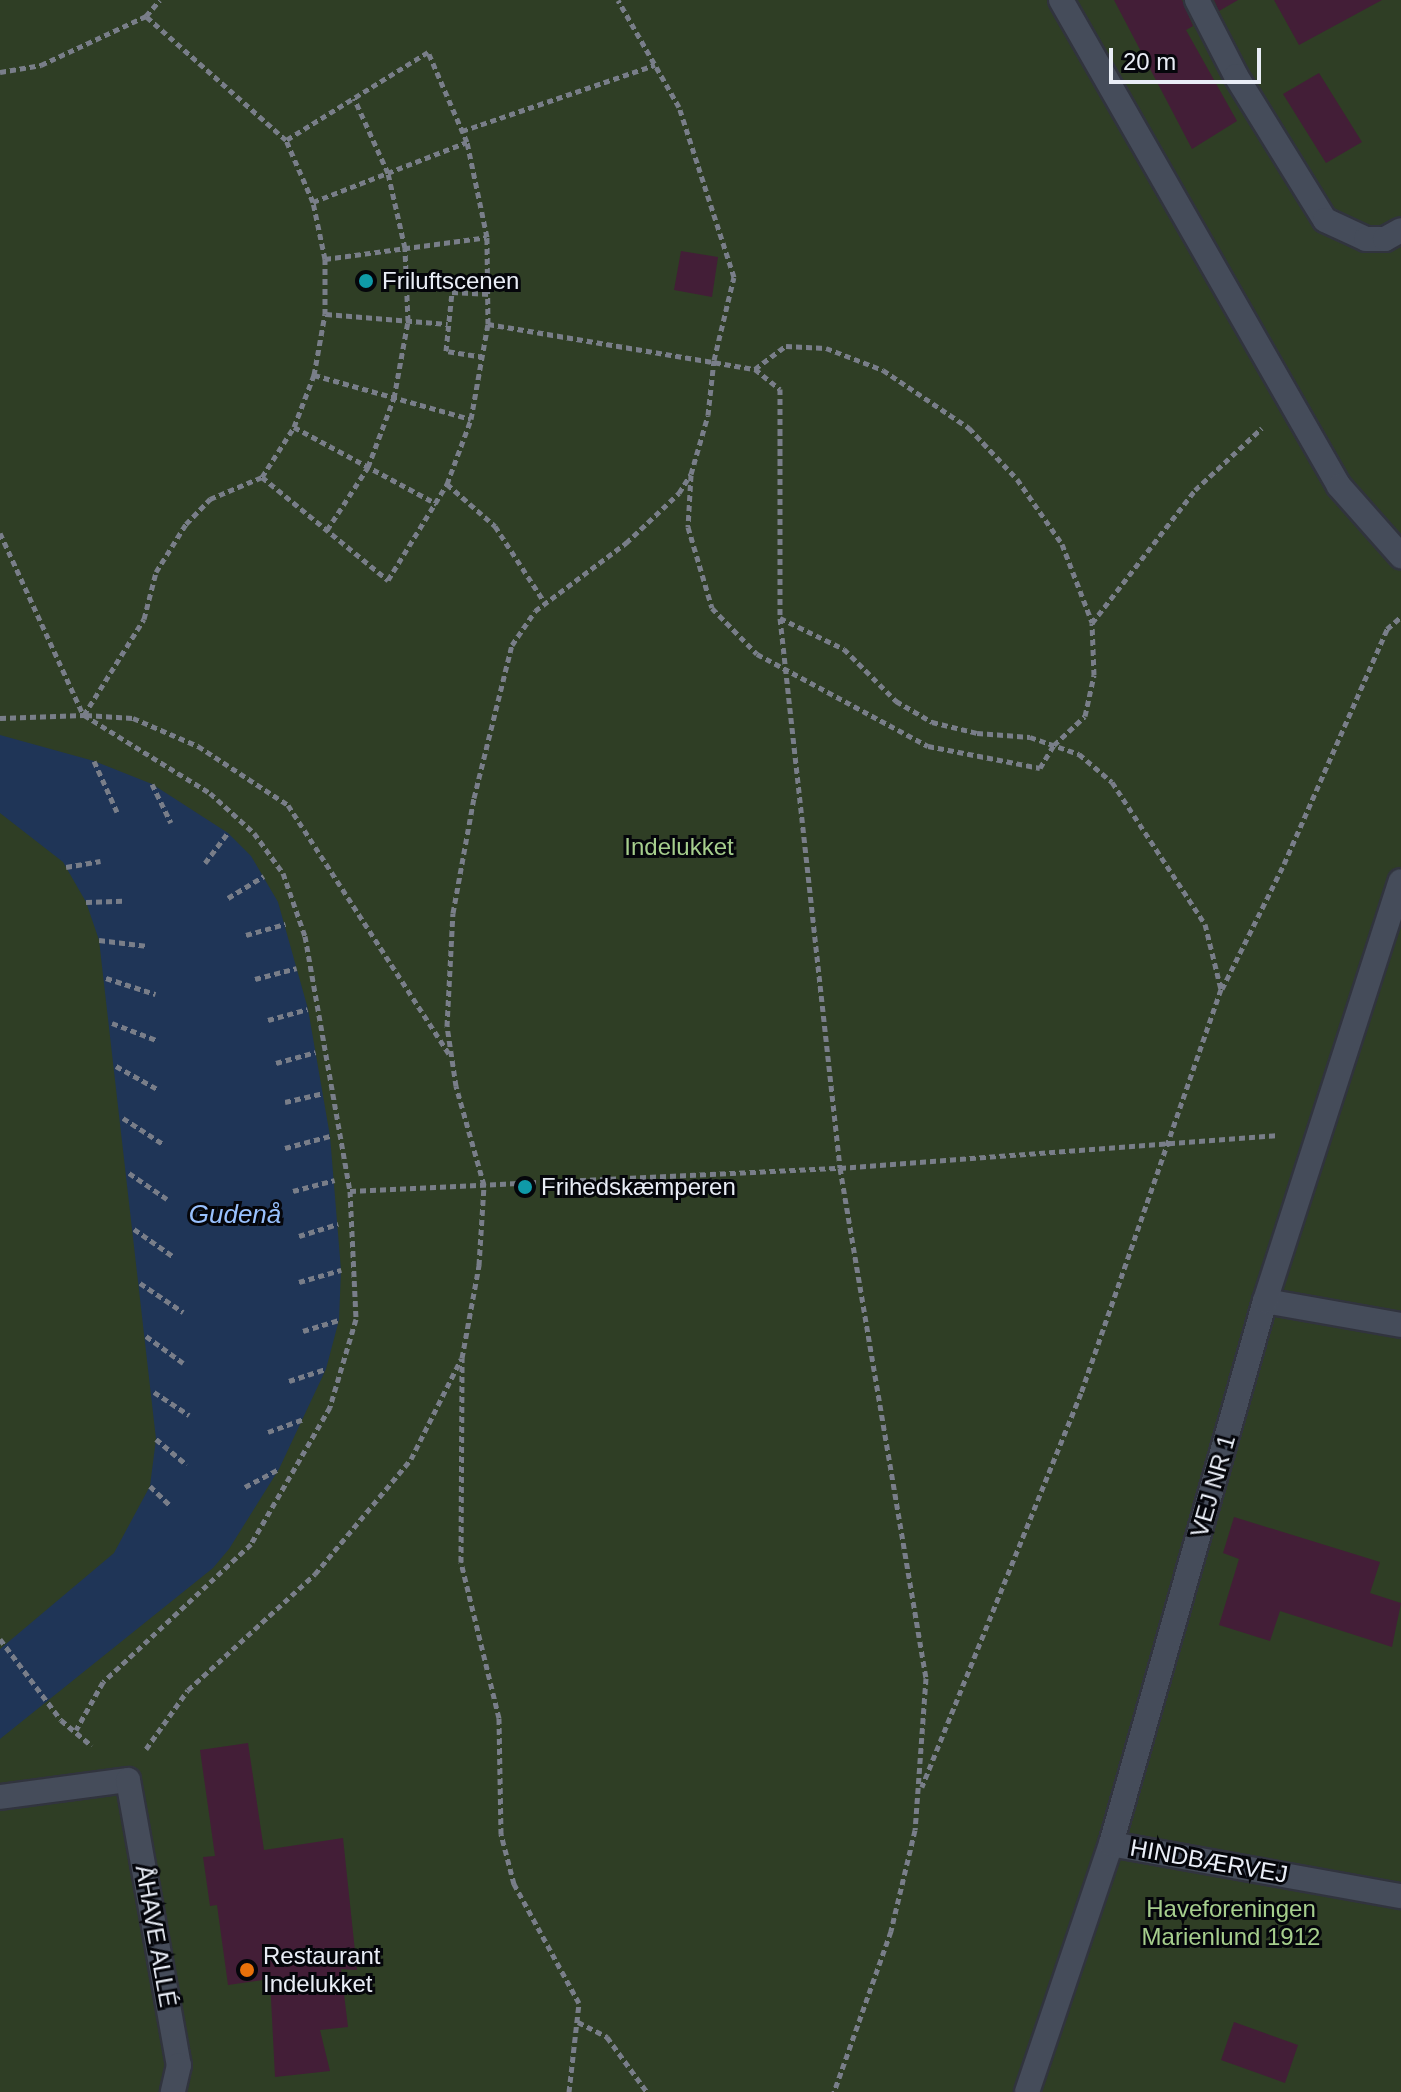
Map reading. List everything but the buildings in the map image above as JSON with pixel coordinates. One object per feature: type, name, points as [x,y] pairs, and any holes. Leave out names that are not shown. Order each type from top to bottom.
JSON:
[{"type":"street","points":[[1061,0],[1339,486],[1401,556]]},
{"type":"street","points":[[1197,0],[1236,76],[1325,220],[1366,239],[1385,239],[1401,230]]},
{"type":"street","name":"VEJ NR 1","points":[[1027,2092],[1111,1844],[1265,1301],[1322,1133],[1401,881]]},
{"type":"street","points":[[1265,1301],[1401,1325]]},
{"type":"street","points":[[0,1797],[128,1780]]},
{"type":"street","name":"ÅHAVE ALLÉ","points":[[128,1780],[179,2065],[173,2092]]},
{"type":"street","name":"HINDBÆRVEJ","points":[[1111,1844],[1401,1896]]},
{"type":"path","points":[[0,72],[41,65],[146,16],[160,0]]},
{"type":"path","points":[[618,0],[679,107],[734,277],[714,360],[708,415],[691,474],[688,527],[712,608],[757,654],[785,672],[928,746],[967,757],[1040,768],[1054,745],[1085,716],[1094,675],[1092,623],[1062,544],[1017,479],[969,428],[883,370],[826,348],[786,346],[755,369]]},
{"type":"path","points":[[84,715],[144,619],[156,572],[186,524],[210,499],[262,477],[294,427],[314,375],[325,314],[325,259],[313,202],[286,140],[146,16]]},
{"type":"path","points":[[262,477],[388,580],[447,484],[471,419],[488,324],[487,237],[467,142],[428,52],[286,140]]},
{"type":"path","points":[[462,131],[655,65]]},
{"type":"path","points":[[327,530],[368,467],[394,398],[408,321],[405,248],[388,173],[354,98]]},
{"type":"path","points":[[313,202],[467,142]]},
{"type":"path","points":[[325,259],[487,237]]},
{"type":"path","points":[[484,357],[446,351],[448,324],[452,292],[490,294]]},
{"type":"path","points":[[325,314],[448,324]]},
{"type":"path","points":[[488,324],[755,369],[780,389],[780,618],[840,1168],[926,1678],[918,1796],[891,1931],[834,2092]]},
{"type":"path","points":[[314,375],[471,419]]},
{"type":"path","points":[[1092,623],[1195,490],[1250,436],[1294,409]]},
{"type":"path","points":[[294,427],[437,504]]},
{"type":"path","points":[[569,2092],[579,2003],[514,1884],[501,1834],[499,1718],[461,1562],[462,1358],[479,1265],[484,1185],[447,1026],[453,913],[474,798],[512,645],[545,603],[626,543],[679,493],[691,474]]},
{"type":"path","points":[[447,484],[495,526],[545,603]]},
{"type":"path","points":[[0,533],[84,715],[210,793],[254,833],[283,873],[305,936],[350,1191],[356,1319],[330,1407],[283,1496],[224,1573],[103,1682],[76,1730],[61,1720],[0,1639]]},
{"type":"path","points":[[918,1796],[1081,1393],[1165,1141],[1221,989],[1284,864],[1387,629],[1401,617]]},
{"type":"path","points":[[780,618],[844,649],[896,701],[932,722],[1054,745],[1079,754],[1112,782],[1205,924],[1221,989]]},
{"type":"path","points":[[0,718],[84,715],[133,718],[198,746],[288,805],[452,1058]]},
{"type":"path","points":[[94,761],[117,812]]},
{"type":"path","points":[[152,784],[171,823]]},
{"type":"path","points":[[205,863],[228,833]]},
{"type":"path","points":[[66,867],[100,861]]},
{"type":"path","points":[[228,898],[264,876]]},
{"type":"path","points":[[86,902],[123,901]]},
{"type":"path","points":[[246,935],[285,924]]},
{"type":"path","points":[[99,940],[148,946]]},
{"type":"path","points":[[255,979],[297,968]]},
{"type":"path","points":[[106,978],[155,994]]},
{"type":"path","points":[[268,1020],[308,1009]]},
{"type":"path","points":[[112,1023],[156,1040]]},
{"type":"path","points":[[276,1063],[316,1052]]},
{"type":"path","points":[[116,1066],[159,1090]]},
{"type":"path","points":[[285,1102],[323,1093]]},
{"type":"path","points":[[123,1118],[163,1144]]},
{"type":"path","points":[[350,1191],[840,1168],[1165,1141],[1322,1133]]},
{"type":"path","points":[[285,1148],[330,1136]]},
{"type":"path","points":[[129,1173],[167,1199]]},
{"type":"path","points":[[293,1191],[335,1180]]},
{"type":"path","points":[[299,1236],[338,1224]]},
{"type":"path","points":[[134,1229],[174,1257]]},
{"type":"path","points":[[299,1282],[341,1270]]},
{"type":"path","points":[[140,1283],[183,1312]]},
{"type":"path","points":[[303,1331],[339,1320]]},
{"type":"path","points":[[146,1336],[183,1363]]},
{"type":"path","points":[[128,1780],[188,1690],[315,1574],[411,1459],[462,1358]]},
{"type":"path","points":[[289,1381],[326,1369]]},
{"type":"path","points":[[154,1392],[189,1415]]},
{"type":"path","points":[[268,1432],[303,1419]]},
{"type":"path","points":[[156,1439],[187,1465]]},
{"type":"path","points":[[245,1487],[279,1469]]},
{"type":"path","points":[[150,1486],[171,1506]]},
{"type":"path","points":[[578,2022],[607,2037],[647,2092]]},
{"type":"green space","name":"Indelukket","points":[[0,0],[1401,0],[1401,2092],[0,2092]]},
{"type":"water","name":"Gudenå","points":[[0,735],[94,761],[152,784],[228,833],[251,856],[278,902],[308,1009],[330,1136],[341,1270],[339,1320],[326,1369],[279,1469],[229,1549],[213,1568],[0,1739],[0,1649],[114,1553],[150,1486],[156,1439],[99,940],[86,902],[63,862],[0,813]]},
{"type":"place","name":"Friluftscenen","points":[[366,281]]},
{"type":"place","name":"Frihedskæmperen","points":[[525,1187]]},
{"type":"place","name":"Restaurant Indelukket","points":[[247,1970]]},
{"type":"park label","name":"Haveforeningen Marienlund 1912","points":[[1231,1923]]}]
